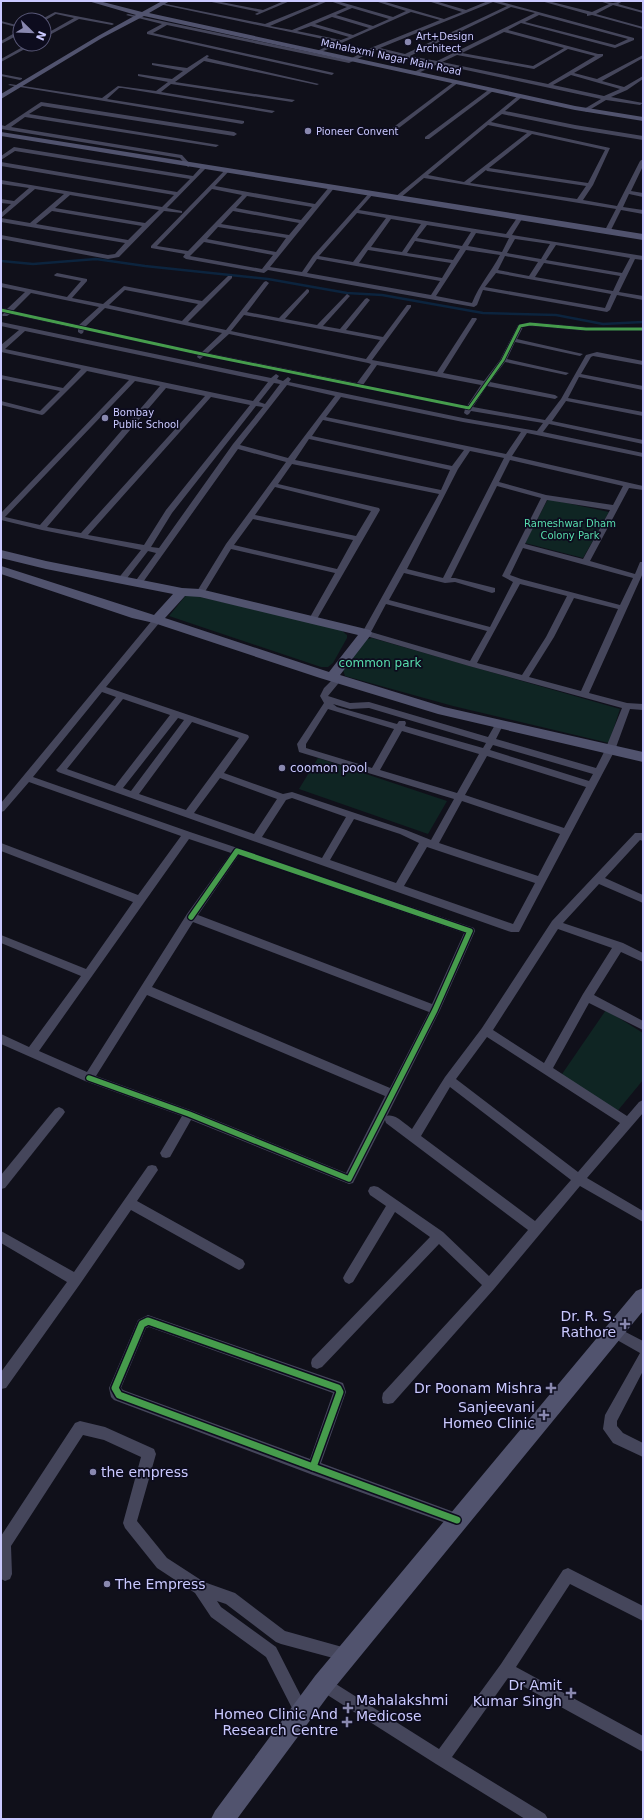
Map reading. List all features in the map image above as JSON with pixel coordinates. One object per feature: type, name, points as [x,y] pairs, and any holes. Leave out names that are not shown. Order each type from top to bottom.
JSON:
[{"type":"street","name":"Mahalaxmi Nagar Main Road","points":[[91,1],[135,15],[354,59],[586,110],[643,119]]},
{"type":"street","points":[[202,4],[208,1],[262,11]]},
{"type":"street","points":[[240,20],[284,1]]},
{"type":"street","points":[[264,26],[326,1]]},
{"type":"street","points":[[332,1],[394,19]]},
{"type":"street","points":[[376,1],[443,20]]},
{"type":"street","points":[[433,1],[465,11]]},
{"type":"street","points":[[1,98],[19,83],[112,24],[135,15],[349,62],[375,48],[492,1],[635,40],[610,50]]},
{"type":"street","points":[[543,1],[643,28]]},
{"type":"street","points":[[601,1],[643,12]]},
{"type":"street","points":[[586,17],[621,1]]},
{"type":"street","points":[[1,91],[10,85],[19,83],[135,15],[161,2],[190,10],[342,42]]},
{"type":"street","points":[[294,32],[351,6]]},
{"type":"street","points":[[405,56],[511,6]]},
{"type":"street","points":[[190,10],[196,7]]},
{"type":"street","points":[[319,52],[410,11]]},
{"type":"street","points":[[52,15],[55,13],[112,24]]},
{"type":"street","points":[[416,73],[539,13]]},
{"type":"street","points":[[331,15],[374,28]]},
{"type":"street","points":[[52,32],[77,18]]},
{"type":"street","points":[[575,23],[580,20]]},
{"type":"street","points":[[1,22],[12,24]]},
{"type":"street","points":[[521,22],[615,47]]},
{"type":"street","points":[[166,23],[148,33],[332,74]]},
{"type":"street","points":[[310,24],[354,37]]},
{"type":"street","points":[[503,30],[599,56]]},
{"type":"street","points":[[229,40],[236,36]]},
{"type":"street","points":[[1,43],[12,37]]},
{"type":"street","points":[[156,93],[223,44]]},
{"type":"street","points":[[375,48],[435,63],[605,98],[642,103]]},
{"type":"street","points":[[528,72],[567,48]]},
{"type":"street","points":[[1,61],[17,52]]},
{"type":"street","points":[[456,53],[534,68]]},
{"type":"street","points":[[549,86],[604,53]]},
{"type":"street","points":[[598,81],[643,56]]},
{"type":"street","points":[[202,59],[317,84]]},
{"type":"street","points":[[154,64],[187,70]]},
{"type":"street","points":[[569,73],[625,89]]},
{"type":"street","points":[[140,74],[172,82],[292,100]]},
{"type":"street","points":[[516,79],[522,75]]},
{"type":"street","points":[[1,76],[57,94],[242,122]]},
{"type":"street","points":[[586,110],[642,78]]},
{"type":"street","points":[[390,133],[457,82]]},
{"type":"street","points":[[103,100],[118,87],[122,87],[272,112]]},
{"type":"street","points":[[427,138],[491,90]]},
{"type":"street","points":[[52,97],[57,94]]},
{"type":"street","points":[[397,198],[520,96]]},
{"type":"street","points":[[3,130],[46,100]]},
{"type":"street","points":[[41,104],[216,145]]},
{"type":"street","points":[[145,111],[150,107]]},
{"type":"street","points":[[501,112],[574,127],[613,142]]},
{"type":"street","points":[[24,115],[107,127],[129,124],[234,134]]},
{"type":"street","points":[[129,124],[140,115]]},
{"type":"street","points":[[488,123],[530,133],[613,142],[643,138]]},
{"type":"street","points":[[101,132],[107,127]]},
{"type":"street","points":[[3,130],[36,133],[182,157],[188,165]]},
{"type":"street","points":[[3,130],[28,139],[519,219],[643,237]]},
{"type":"street","points":[[1,158],[36,133]]},
{"type":"street","points":[[465,184],[487,169],[530,133]]},
{"type":"street","points":[[90,142],[96,137]]},
{"type":"street","points":[[579,201],[590,185],[613,142]]},
{"type":"street","points":[[14,149],[194,178]]},
{"type":"street","points":[[606,232],[643,161]]},
{"type":"street","points":[[1,164],[178,194]]},
{"type":"street","points":[[1,237],[108,258],[116,256],[204,167]]},
{"type":"street","points":[[487,169],[590,185]]},
{"type":"street","points":[[190,253],[153,247],[226,171]]},
{"type":"street","points":[[422,176],[643,212]]},
{"type":"street","points":[[1,182],[180,212]]},
{"type":"street","points":[[211,187],[317,206]]},
{"type":"street","points":[[1,216],[33,188]]},
{"type":"street","points":[[246,194],[186,257],[264,271],[279,254],[290,237],[332,188]]},
{"type":"street","points":[[627,192],[643,195]]},
{"type":"street","points":[[32,225],[68,194]]},
{"type":"street","points":[[303,275],[315,257],[371,194]]},
{"type":"street","points":[[1,201],[15,203]]},
{"type":"street","points":[[51,209],[146,225]]},
{"type":"street","points":[[232,209],[303,222]]},
{"type":"street","points":[[355,211],[474,232],[554,243],[643,258]]},
{"type":"street","points":[[355,264],[390,217]]},
{"type":"street","points":[[266,268],[474,305],[481,288],[494,271],[503,254],[519,219]]},
{"type":"street","points":[[1,220],[129,242]]},
{"type":"street","points":[[403,254],[426,223]]},
{"type":"street","points":[[218,225],[290,237]]},
{"type":"street","points":[[432,298],[474,232]]},
{"type":"street","points":[[414,239],[624,275]]},
{"type":"street","points":[[203,240],[279,254]]},
{"type":"street","points":[[531,278],[554,243]]},
{"type":"street","points":[[367,248],[455,262]]},
{"type":"street","points":[[315,257],[444,280]]},
{"type":"street","points":[[481,288],[604,311],[609,309],[615,293],[633,257]]},
{"type":"street","points":[[494,271],[643,298]]},
{"type":"street","points":[[57,275],[85,280],[68,299]]},
{"type":"street","points":[[184,322],[230,277]]},
{"type":"street","points":[[194,364],[202,354],[227,332],[244,313],[266,283]]},
{"type":"street","points":[[1,285],[368,361],[555,397]]},
{"type":"street","points":[[80,340],[81,327],[124,288],[203,303]]},
{"type":"street","points":[[1,319],[30,291]]},
{"type":"street","points":[[280,320],[306,291]]},
{"type":"street","points":[[319,327],[347,296]]},
{"type":"street","points":[[342,331],[367,300]]},
{"type":"street","points":[[368,361],[409,306]]},
{"type":"street","points":[[1,310],[202,354],[643,442]]},
{"type":"street","points":[[244,313],[383,339]]},
{"type":"street","points":[[439,374],[474,319]]},
{"type":"street","points":[[1,324],[463,420],[525,432],[539,433],[643,455]]},
{"type":"street","points":[[463,420],[485,384],[503,360],[520,326],[530,324],[586,329],[643,328]]},
{"type":"street","points":[[1,350],[23,329]]},
{"type":"street","points":[[513,340],[580,354]]},
{"type":"street","points":[[1,350],[134,378],[164,386],[267,406]]},
{"type":"street","points":[[539,433],[564,399],[583,363],[592,354],[643,363]]},
{"type":"street","points":[[503,360],[566,373]]},
{"type":"street","points":[[359,386],[376,362]]},
{"type":"street","points":[[1,403],[42,413],[86,368]]},
{"type":"street","points":[[121,580],[146,548],[169,512],[281,370]]},
{"type":"street","points":[[138,584],[236,446],[293,372]]},
{"type":"street","points":[[577,375],[643,388]]},
{"type":"street","points":[[1,377],[65,390]]},
{"type":"street","points":[[134,378],[1,518],[42,528],[160,552]]},
{"type":"street","points":[[42,528],[164,386]]},
{"type":"street","points":[[200,593],[229,546],[340,394]]},
{"type":"street","points":[[83,536],[209,395]]},
{"type":"street","points":[[564,399],[643,414]]},
{"type":"street","points":[[321,418],[469,448],[643,488]]},
{"type":"street","points":[[445,581],[494,483],[508,457],[525,432]]},
{"type":"street","points":[[308,437],[454,469]]},
{"type":"street","points":[[236,446],[290,461],[443,493]]},
{"type":"street","points":[[469,448],[454,469],[443,493],[402,570],[366,632],[325,691],[326,700],[334,709],[485,752],[591,785]]},
{"type":"street","points":[[494,483],[545,497],[615,508]]},
{"type":"street","points":[[274,485],[376,510],[313,619]]},
{"type":"street","points":[[585,562],[627,485]]},
{"type":"street","points":[[545,497],[506,576],[518,581],[624,608]]},
{"type":"street","points":[[251,516],[358,539]]},
{"type":"street","points":[[520,545],[638,577]]},
{"type":"street","points":[[229,546],[341,572]]},
{"type":"street","points":[[1,554],[138,584],[182,592],[200,593],[313,619],[366,632],[472,664],[627,706],[643,707]]},
{"type":"street","points":[[584,694],[643,564]]},
{"type":"street","points":[[1,570],[136,615],[157,620],[443,712],[643,757]]},
{"type":"street","points":[[402,570],[445,581],[455,580],[492,590]]},
{"type":"street","points":[[472,664],[518,581]]},
{"type":"street","points":[[1,809],[102,689],[157,620],[182,592]]},
{"type":"street","points":[[524,678],[550,637],[572,595]]},
{"type":"street","points":[[384,601],[492,630]]},
{"type":"street","points":[[102,689],[245,737],[188,815]]},
{"type":"street","points":[[121,696],[61,770],[515,929],[610,750],[627,706]]},
{"type":"street","points":[[326,700],[350,706],[369,705],[598,772]]},
{"type":"street","points":[[326,700],[301,744],[302,750],[460,797],[566,833]]},
{"type":"street","points":[[117,790],[176,714]]},
{"type":"street","points":[[374,772],[406,716]]},
{"type":"street","points":[[133,795],[190,718]]},
{"type":"street","points":[[398,888],[460,797],[499,725]]},
{"type":"street","points":[[218,774],[283,798]]},
{"type":"street","points":[[1,1039],[89,1078],[189,1114],[349,1179],[435,1010],[470,931],[187,835],[27,778]]},
{"type":"street","points":[[256,838],[283,798],[292,795],[429,843],[542,880]]},
{"type":"street","points":[[324,862],[352,815]]},
{"type":"street","points":[[31,1053],[187,835]]},
{"type":"street","points":[[414,1137],[449,1080],[486,1031],[556,924],[638,836],[643,837]]},
{"type":"street","points":[[1,847],[140,900]]},
{"type":"street","points":[[89,1078],[191,917],[237,851]]},
{"type":"street","points":[[598,879],[643,899]]},
{"type":"street","points":[[191,917],[435,1010]]},
{"type":"street","points":[[556,924],[619,946],[643,958]]},
{"type":"street","points":[[1,939],[88,974]]},
{"type":"street","points":[[546,1070],[587,997],[619,946]]},
{"type":"street","points":[[145,989],[392,1094]]},
{"type":"street","points":[[587,997],[643,1026]]},
{"type":"street","points":[[486,1031],[628,1123]]},
{"type":"street","points":[[449,1080],[579,1179],[643,1217]]},
{"type":"street","points":[[388,1398],[490,1285],[643,1105]]},
{"type":"street","points":[[1,1184],[59,1112]]},
{"type":"street","points":[[166,1153],[189,1114]]},
{"type":"street","points":[[390,1120],[536,1230]]},
{"type":"street","points":[[1,1383],[76,1280],[152,1170]]},
{"type":"street","points":[[374,1191],[440,1236],[490,1285]]},
{"type":"street","points":[[129,1203],[239,1264]]},
{"type":"street","points":[[349,1278],[393,1204]]},
{"type":"street","points":[[317,1363],[440,1236]]},
{"type":"street","points":[[1,1237],[76,1280]]},
{"type":"street","points":[[223,1819],[324,1684],[457,1520],[643,1297]]},
{"type":"street","points":[[313,1468],[340,1392],[338,1388],[148,1321],[142,1324],[115,1388],[119,1395],[313,1468],[457,1520]]},
{"type":"street","points":[[614,1332],[643,1348]]},
{"type":"street","points":[[643,1358],[610,1420],[610,1430],[618,1438],[643,1450]]},
{"type":"street","points":[[5,1574],[4,1544],[80,1428],[105,1434],[149,1454],[130,1523],[162,1563],[200,1588],[230,1598],[281,1637],[348,1655]]},
{"type":"street","points":[[441,1759],[506,1668],[568,1575],[643,1614]]},
{"type":"street","points":[[200,1588],[216,1612],[271,1652],[302,1713]]},
{"type":"street","points":[[271,1652],[281,1637]]},
{"type":"street","points":[[506,1668],[643,1744]]},
{"type":"street","points":[[324,1684],[441,1759],[540,1819]]},
{"type":"green space","name":"Rameshwar Dham Colony Park","points":[[548,499],[609,512],[583,558],[525,543]]},
{"type":"green space","name":"common park","points":[[187,594],[340,629],[347,635],[347,638],[333,663],[328,667],[321,667],[169,616]]},
{"type":"green space","name":"common park","points":[[372,638],[620,709],[609,743],[453,706],[345,676],[343,670],[364,640]]},
{"type":"green space","points":[[318,758],[447,801],[428,834],[299,789]]},
{"type":"green space","points":[[606,1010],[643,1033],[643,1080],[615,1114],[560,1077]]},
{"type":"waterway","points":[[1,261],[33,264],[96,259],[145,266],[268,279],[347,293],[382,295],[483,313],[556,315],[603,324],[643,322]]},
{"type":"cycle path","points":[[1,310],[202,354],[469,408],[503,360],[520,326],[530,324],[586,329],[643,329]]},
{"type":"cycle path","points":[[89,1078],[189,1114],[349,1179],[435,1010],[470,931],[237,851],[191,917]]},
{"type":"cycle path","points":[[313,1468],[340,1392],[338,1388],[148,1321],[142,1324],[115,1388],[119,1395],[457,1520]]},
{"type":"place","name":"Art+Design Architect","points":[[408,42]]},
{"type":"place","name":"Pioneer Convent","points":[[308,131]]},
{"type":"place","name":"Bombay Public School","points":[[105,418]]},
{"type":"place","name":"coomon pool","points":[[282,768]]},
{"type":"place","name":"Dr. R. S. Rathore","points":[[625,1324]]},
{"type":"place","name":"Dr Poonam Mishra","points":[[551,1388]]},
{"type":"place","name":"Sanjeevani Homeo Clinic","points":[[544,1415]]},
{"type":"place","name":"the empress","points":[[93,1472]]},
{"type":"place","name":"The Empress","points":[[107,1584]]},
{"type":"place","name":"Dr Amit Kumar Singh","points":[[571,1693]]},
{"type":"place","name":"Mahalakshmi Medicose","points":[[348,1708]]},
{"type":"place","name":"Homeo Clinic And Research Centre","points":[[347,1722]]}]
